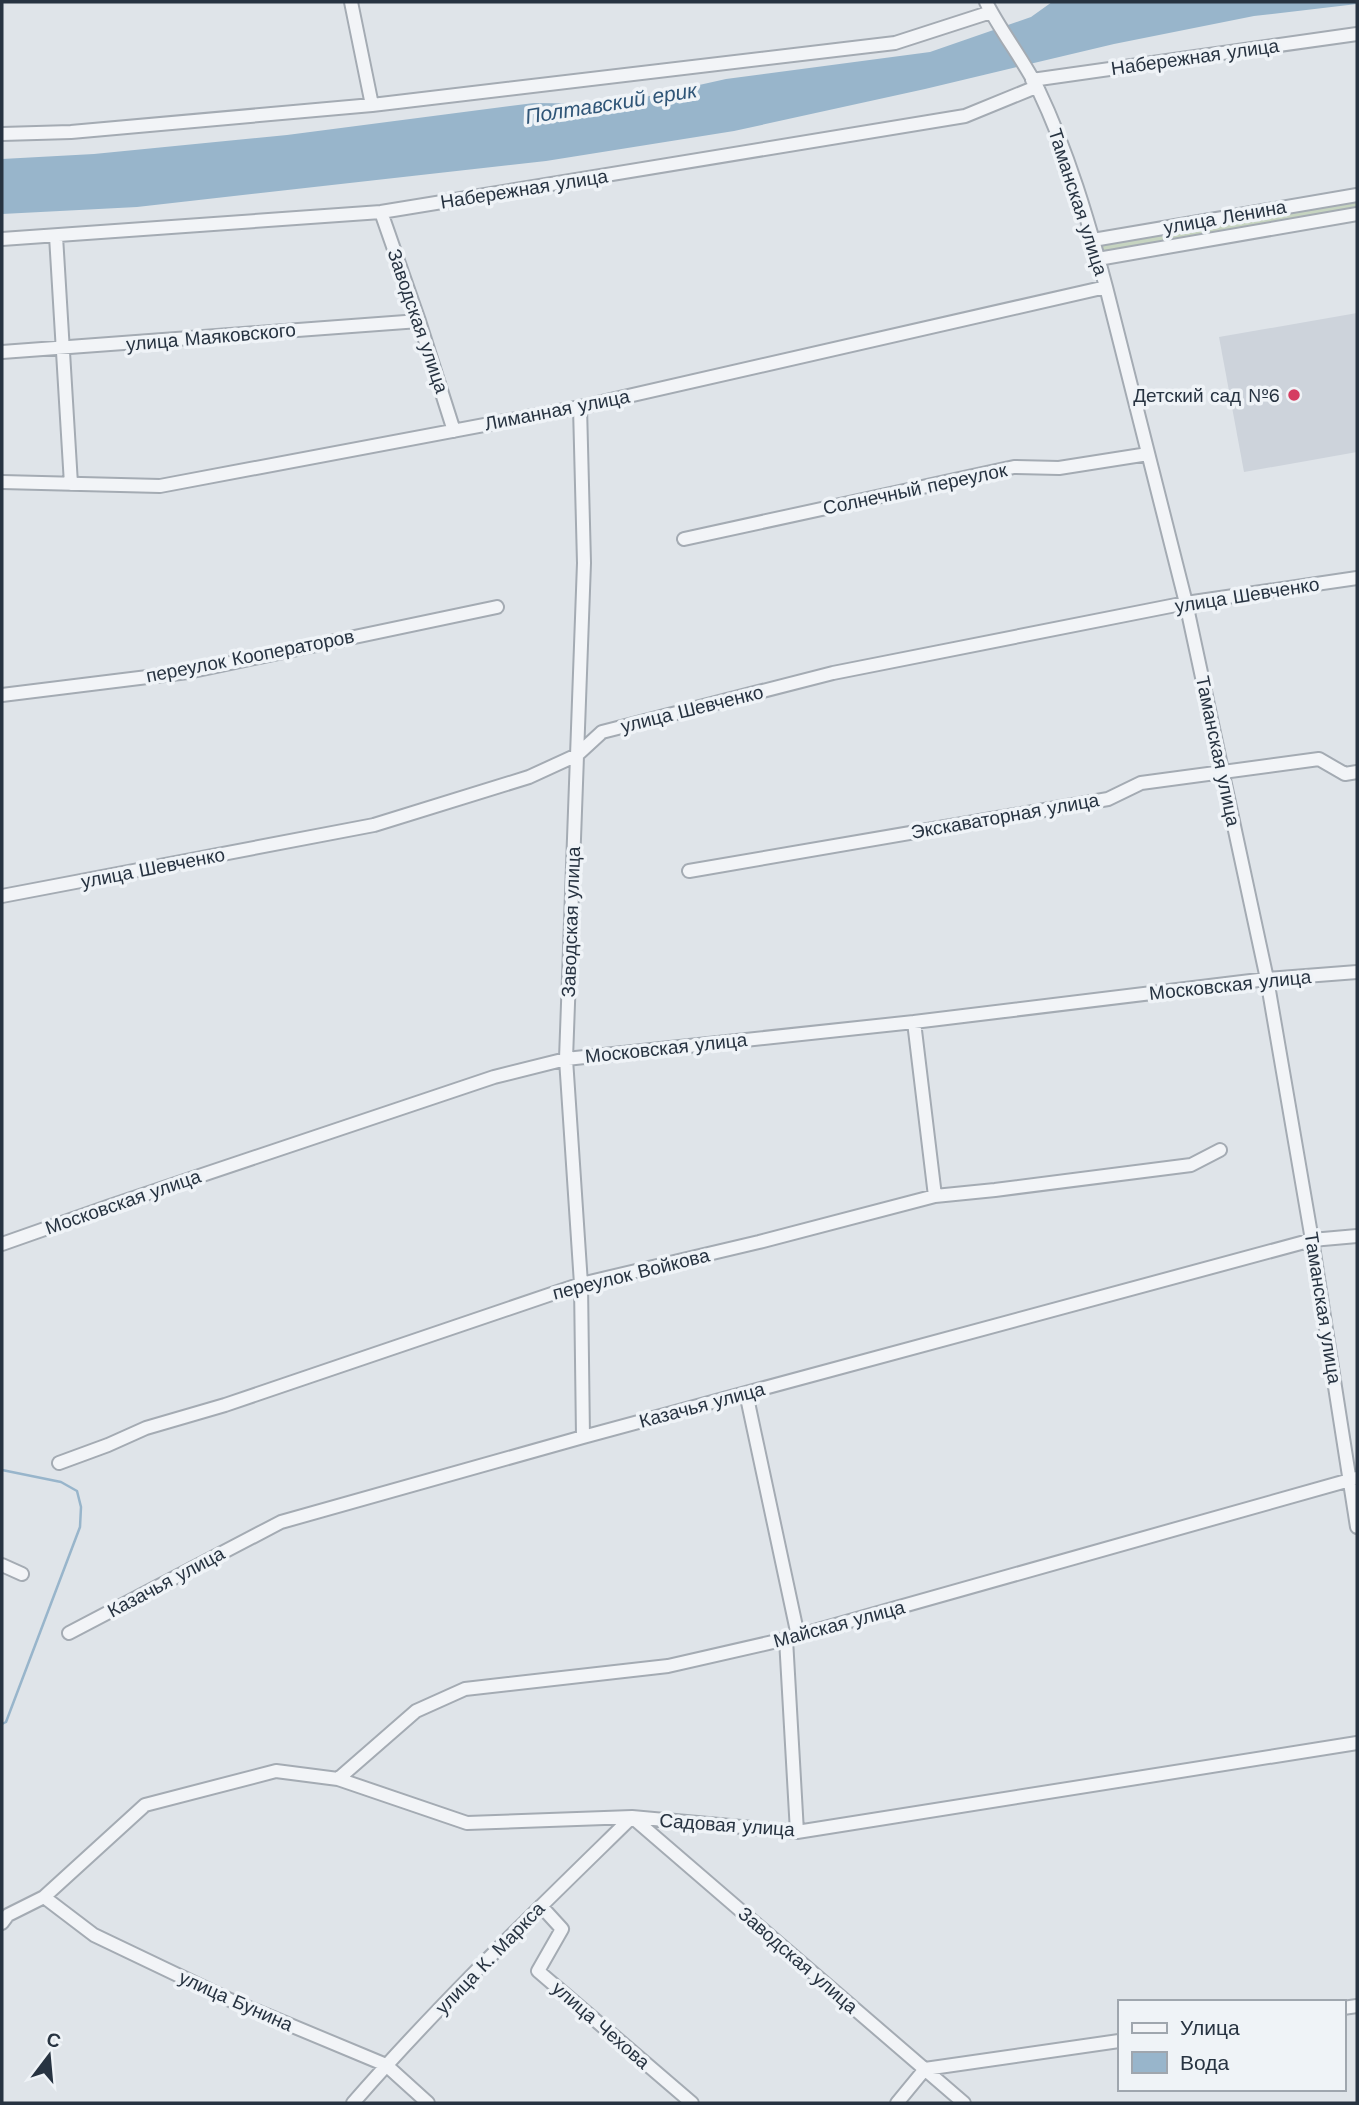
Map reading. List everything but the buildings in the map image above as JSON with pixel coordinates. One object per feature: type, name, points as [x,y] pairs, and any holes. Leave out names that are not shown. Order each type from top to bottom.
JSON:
[{"type":"street","points":[[351,2],[372,105]]},
{"type":"street","points":[[2,134],[71,132],[372,105],[895,43],[988,7]]},
{"type":"street","name":"Таманская улица","points":[[988,7],[1035,83],[1060,140],[1106,287],[1186,603],[1267,979],[1354,1479],[1357,1527]]},
{"type":"street","name":"Набережная улица","points":[[2,239],[381,212],[965,116],[1035,83],[1357,34]]},
{"type":"street","name":"улица Ленина","points":[[1093,240],[1357,195]]},
{"type":"street","name":"Заводская улица","points":[[381,212],[454,431]]},
{"type":"street","name":"улица Ленина","points":[[1098,259],[1357,214]]},
{"type":"street","points":[[56,236],[71,484]]},
{"type":"street","name":"Лиманная улица","points":[[2,482],[160,486],[580,407],[1106,287]]},
{"type":"street","name":"улица Маяковского","points":[[2,352],[419,321]]},
{"type":"street","name":"Заводская улица","points":[[580,407],[584,563],[566,1059],[581,1284],[583,1437]]},
{"type":"street","name":"Солнечный переулок","points":[[684,539],[1014,467],[1059,468],[1148,454]]},
{"type":"street","name":"улица Шевченко","points":[[2,896],[374,825],[529,777],[578,755],[602,732],[820,676],[1186,603],[1357,578]]},
{"type":"street","name":"переулок Кооператоров","points":[[2,695],[188,671],[497,607]]},
{"type":"street","name":"Экскаваторная улица","points":[[689,871],[1108,799],[1141,783],[1319,759],[1345,774],[1357,772]]},
{"type":"street","name":"Московская улица","points":[[2,1244],[481,1081],[566,1059],[915,1022],[1267,979],[1357,972]]},
{"type":"street","points":[[915,1022],[934,1196]]},
{"type":"street","name":"переулок Войкова","points":[[59,1463],[146,1428],[225,1405],[581,1284],[760,1242],[934,1196],[995,1191],[1191,1165],[1220,1150]]},
{"type":"street","name":"Казачья улица","points":[[69,1633],[281,1522],[583,1437],[1312,1240],[1357,1236]]},
{"type":"street","points":[[746,1393],[792,1638],[797,1832]]},
{"type":"street","name":"Майская улица","points":[[338,1779],[416,1711],[465,1689],[668,1666],[792,1638],[1354,1479]]},
{"type":"street","points":[[2,1565],[22,1574]]},
{"type":"street","name":"Садовая улица","points":[[44,1897],[145,1805],[276,1771],[338,1779],[467,1823],[632,1817],[797,1832],[1357,1743]]},
{"type":"street","name":"Заводская улица","points":[[632,1817],[964,2103]]},
{"type":"street","name":"улица К. Маркса","points":[[352,2103],[541,1906],[632,1817]]},
{"type":"street","points":[[2,1923],[8,1915],[44,1897]]},
{"type":"street","name":"улица Бунина","points":[[44,1897],[94,1935],[230,2000],[386,2065],[428,2103]]},
{"type":"street","name":"улица Чехова","points":[[541,1906],[562,1929],[538,1971],[692,2103]]},
{"type":"street","points":[[897,2103],[925,2069],[1118,2041]]},
{"type":"shaded area","name":"Детский сад №6","points":[[1357,313],[1357,452],[1244,472],[1219,337]]},
{"type":"green space","points":[[1357,196],[1357,215],[1100,256],[1096,241]]},
{"type":"water","points":[[1052,2],[1357,4],[1254,16],[1114,44],[734,131],[546,161],[137,207],[2,214],[2,159],[94,154],[287,135],[534,103],[614,104],[726,79],[930,52],[1031,17]]},
{"type":"waterway","points":[[2,1470],[61,1482],[77,1491],[81,1507],[80,1527],[6,1722],[2,1724]]},
{"type":"place","name":"Детский сад №6","points":[[1294,395]]},
{"type":"water label","name":"Полтавский ерик","points":[[611,103]]}]
